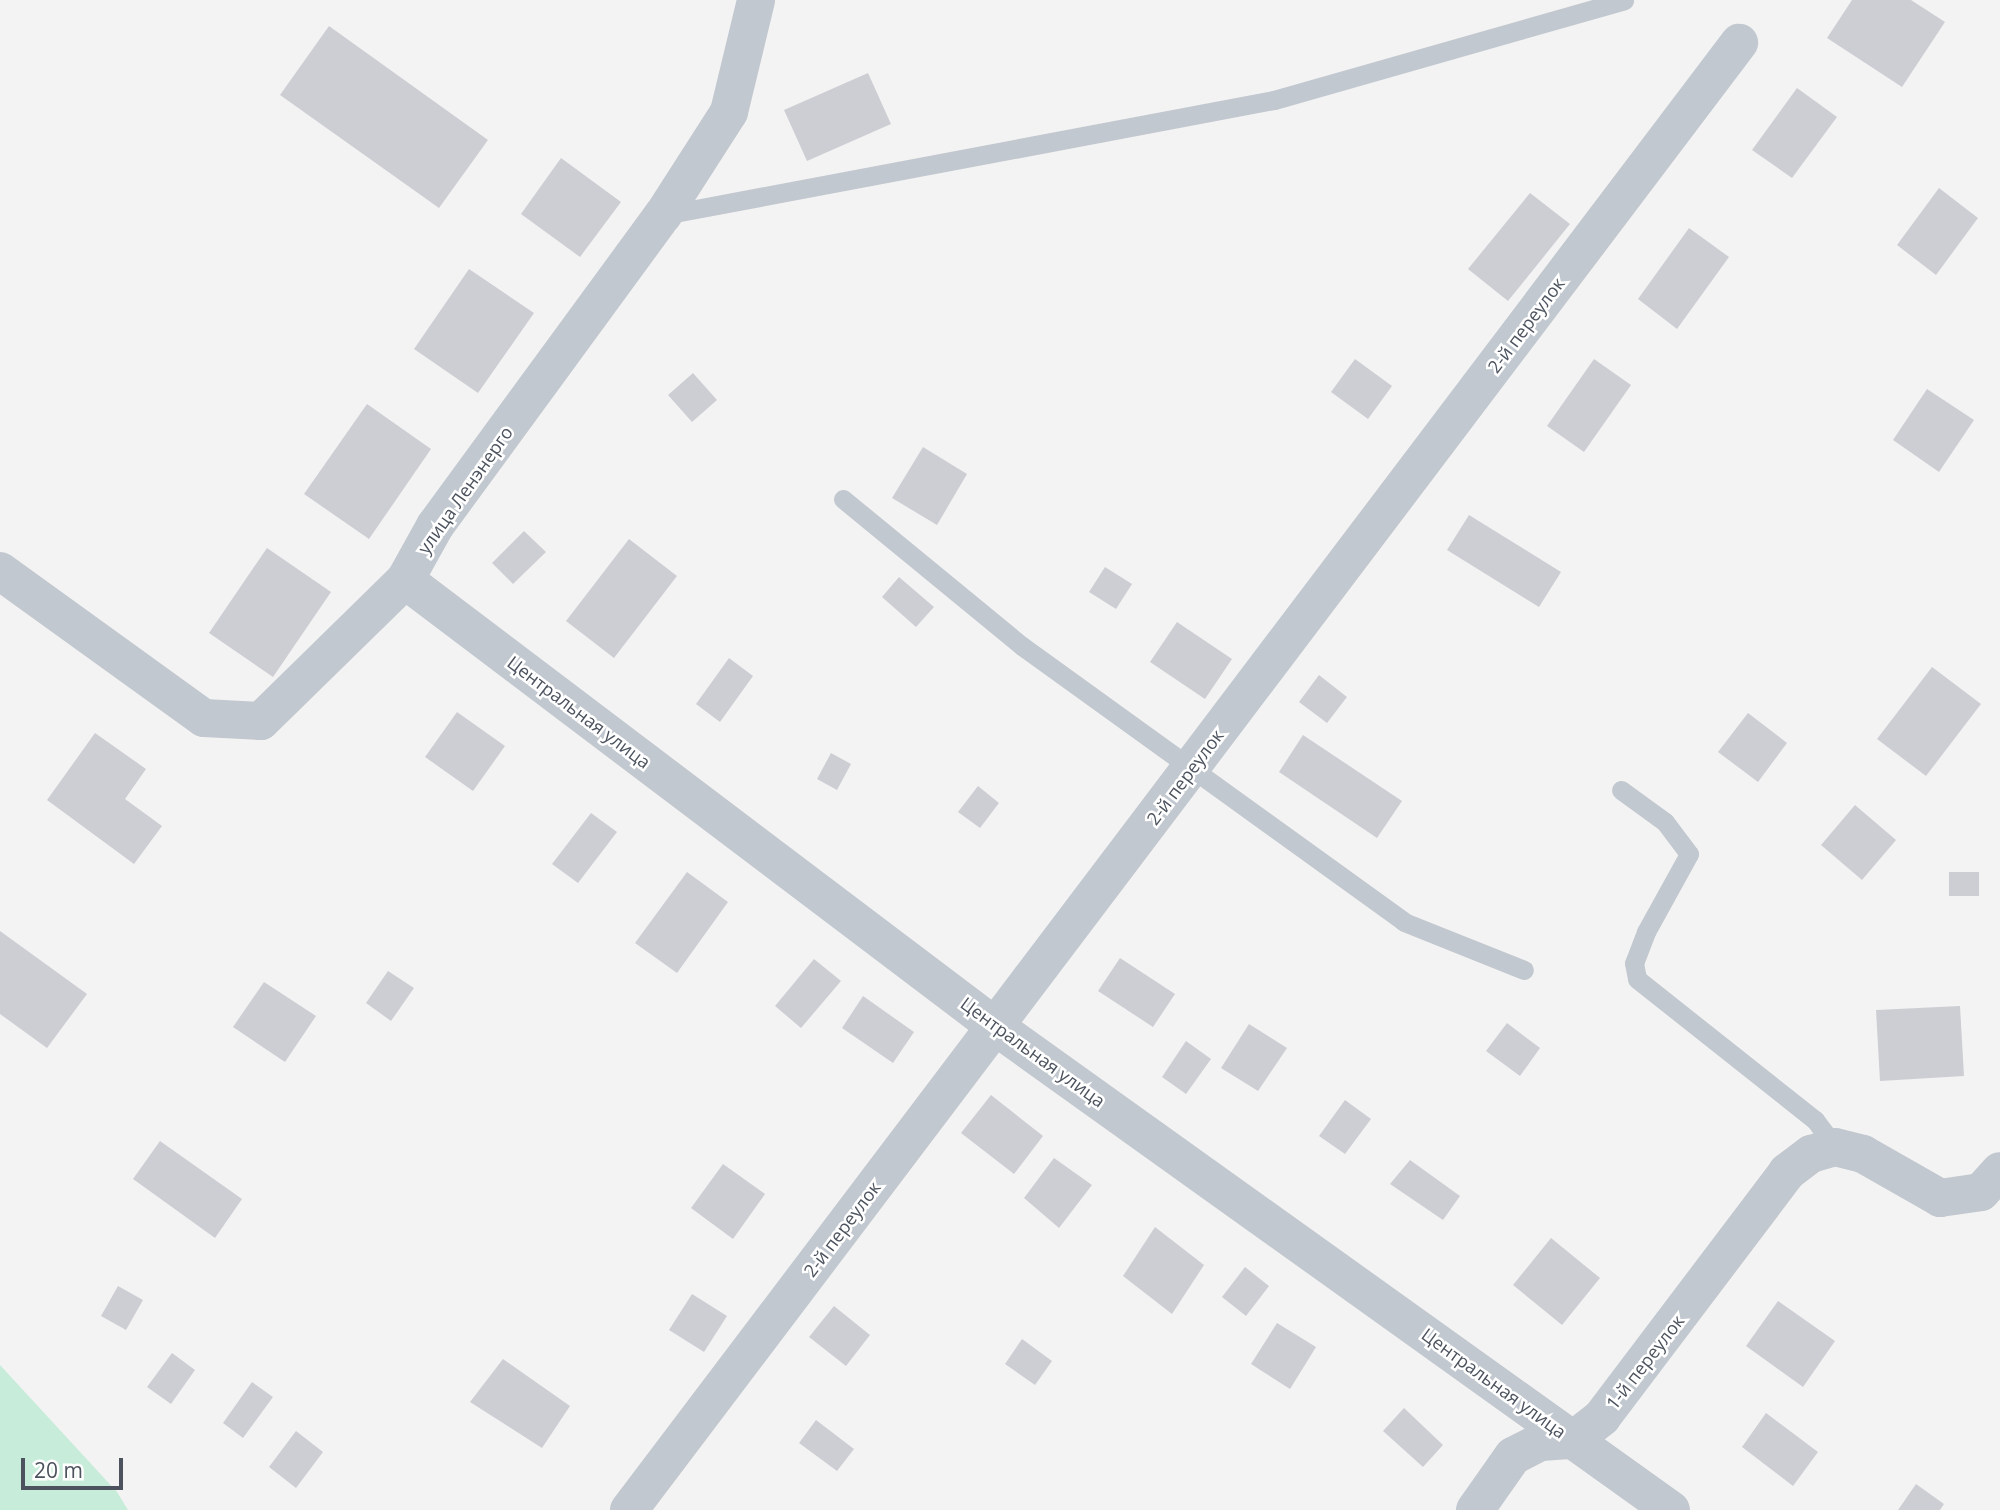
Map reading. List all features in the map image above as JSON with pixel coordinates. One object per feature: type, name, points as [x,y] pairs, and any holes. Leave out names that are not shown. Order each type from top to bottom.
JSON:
[{"type":"street","name":"улица Ленэнерго","points":[[0,571],[204,718],[261,721],[405,580],[435,526],[663,215],[729,112],[755,0]]},
{"type":"street","name":"2-й переулок","points":[[629,1510],[1739,43]]},
{"type":"street","name":"Центральная улица","points":[[405,580],[996,1027],[1671,1510]]},
{"type":"street","points":[[1835,1147],[1891,1170],[1940,1198],[1962,1198],[1981,1192],[2000,1171]]},
{"type":"street","name":"1-й переулок","points":[[1573,1440],[1623,1393],[1787,1172],[1835,1147]]},
{"type":"street","points":[[1475,1510],[1513,1456],[1541,1442],[1573,1440]]},
{"type":"lane","points":[[663,215],[1274,100],[1624,0]]},
{"type":"lane","points":[[843,499],[1022,646],[1190,770],[1404,922],[1524,970]]},
{"type":"lane","points":[[1621,790],[1665,822],[1689,854],[1646,932],[1634,963],[1637,979],[1815,1121],[1835,1147]]},
{"type":"green space","points":[[0,1365],[117,1492],[128,1510],[0,1510]]},
{"type":"building","points":[[1852,0],[1911,0],[1945,22],[1902,87],[1827,38]]},
{"type":"building","points":[[329,26],[488,140],[439,208],[280,95]]},
{"type":"building","points":[[868,73],[891,124],[807,161],[784,110]]},
{"type":"building","points":[[1797,88],[1837,117],[1792,178],[1752,150]]},
{"type":"building","points":[[561,158],[621,202],[580,257],[521,214]]},
{"type":"building","points":[[1939,188],[1978,218],[1936,275],[1897,245]]},
{"type":"building","points":[[1530,193],[1570,224],[1508,301],[1468,269]]},
{"type":"building","points":[[1689,228],[1729,257],[1677,329],[1638,299]]},
{"type":"building","points":[[469,269],[534,313],[478,393],[414,349]]},
{"type":"building","points":[[1355,359],[1392,386],[1368,419],[1331,392]]},
{"type":"building","points":[[1594,359],[1631,385],[1584,452],[1547,426]]},
{"type":"building","points":[[693,373],[717,400],[692,422],[668,395]]},
{"type":"building","points":[[1927,389],[1974,420],[1939,472],[1893,440]]},
{"type":"building","points":[[367,404],[431,449],[369,539],[304,494]]},
{"type":"building","points":[[923,447],[967,474],[937,525],[892,498]]},
{"type":"building","points":[[1469,515],[1561,572],[1539,607],[1447,550]]},
{"type":"building","points":[[524,531],[546,552],[513,584],[492,563]]},
{"type":"building","points":[[629,539],[677,576],[614,658],[566,621]]},
{"type":"building","points":[[267,548],[331,592],[273,677],[209,633]]},
{"type":"building","points":[[1105,567],[1132,584],[1116,609],[1089,592]]},
{"type":"building","points":[[899,577],[934,607],[916,627],[882,597]]},
{"type":"building","points":[[1177,622],[1232,659],[1205,699],[1150,662]]},
{"type":"building","points":[[729,658],[753,676],[720,722],[696,704]]},
{"type":"building","points":[[1932,667],[1981,704],[1926,776],[1877,739]]},
{"type":"building","points":[[1319,675],[1347,697],[1327,723],[1299,702]]},
{"type":"building","points":[[457,712],[505,746],[473,791],[425,757]]},
{"type":"building","points":[[1748,713],[1787,743],[1758,782],[1718,752]]},
{"type":"building","points":[[95,733],[146,769],[125,799],[162,826],[134,864],[47,800]]},
{"type":"building","points":[[1303,735],[1402,801],[1377,838],[1279,772]]},
{"type":"building","points":[[831,753],[851,764],[837,790],[817,779]]},
{"type":"building","points":[[978,786],[999,803],[980,828],[958,812]]},
{"type":"building","points":[[1855,805],[1896,840],[1862,880],[1821,845]]},
{"type":"building","points":[[591,813],[617,832],[578,883],[552,864]]},
{"type":"building","points":[[687,872],[728,902],[677,973],[635,943]]},
{"type":"building","points":[[1949,872],[1979,872],[1979,896],[1949,896]]},
{"type":"building","points":[[0,931],[87,994],[47,1048],[0,1014]]},
{"type":"building","points":[[1120,958],[1175,994],[1153,1027],[1098,991]]},
{"type":"building","points":[[814,959],[841,981],[801,1028],[775,1006]]},
{"type":"building","points":[[388,971],[414,988],[391,1021],[366,1003]]},
{"type":"building","points":[[264,982],[316,1016],[285,1062],[233,1027]]},
{"type":"building","points":[[863,996],[914,1032],[893,1063],[842,1028]]},
{"type":"building","points":[[1960,1006],[1964,1076],[1880,1081],[1876,1010]]},
{"type":"building","points":[[1507,1023],[1540,1048],[1520,1076],[1486,1051]]},
{"type":"building","points":[[1249,1024],[1287,1048],[1258,1091],[1221,1068]]},
{"type":"building","points":[[1186,1041],[1211,1059],[1186,1094],[1162,1077]]},
{"type":"building","points":[[991,1095],[1043,1136],[1014,1174],[961,1133]]},
{"type":"building","points":[[1345,1100],[1371,1119],[1345,1154],[1319,1136]]},
{"type":"building","points":[[160,1141],[242,1199],[215,1238],[133,1179]]},
{"type":"building","points":[[1054,1158],[1092,1185],[1059,1228],[1024,1198]]},
{"type":"building","points":[[1410,1160],[1460,1196],[1443,1220],[1390,1184]]},
{"type":"building","points":[[723,1164],[765,1194],[733,1239],[691,1208]]},
{"type":"building","points":[[1155,1227],[1204,1265],[1172,1314],[1123,1276]]},
{"type":"building","points":[[1551,1238],[1600,1278],[1562,1325],[1513,1285]]},
{"type":"building","points":[[1245,1267],[1269,1286],[1246,1316],[1222,1297]]},
{"type":"building","points":[[118,1286],[143,1300],[126,1330],[101,1316]]},
{"type":"building","points":[[692,1294],[727,1316],[704,1352],[669,1330]]},
{"type":"building","points":[[1778,1301],[1835,1341],[1803,1387],[1746,1346]]},
{"type":"building","points":[[834,1306],[870,1335],[846,1366],[809,1337]]},
{"type":"building","points":[[1277,1323],[1316,1347],[1290,1389],[1251,1364]]},
{"type":"building","points":[[1022,1339],[1052,1361],[1035,1385],[1005,1364]]},
{"type":"building","points":[[172,1353],[195,1370],[171,1404],[147,1387]]},
{"type":"building","points":[[503,1359],[570,1406],[542,1448],[470,1402]]},
{"type":"building","points":[[252,1382],[273,1397],[243,1438],[223,1423]]},
{"type":"building","points":[[1404,1408],[1443,1445],[1423,1467],[1383,1431]]},
{"type":"building","points":[[1766,1413],[1818,1452],[1793,1486],[1742,1447]]},
{"type":"building","points":[[816,1420],[854,1449],[837,1471],[799,1443]]},
{"type":"building","points":[[296,1431],[323,1452],[296,1488],[269,1467]]},
{"type":"building","points":[[1916,1484],[1944,1504],[1940,1510],[1898,1510]]}]
